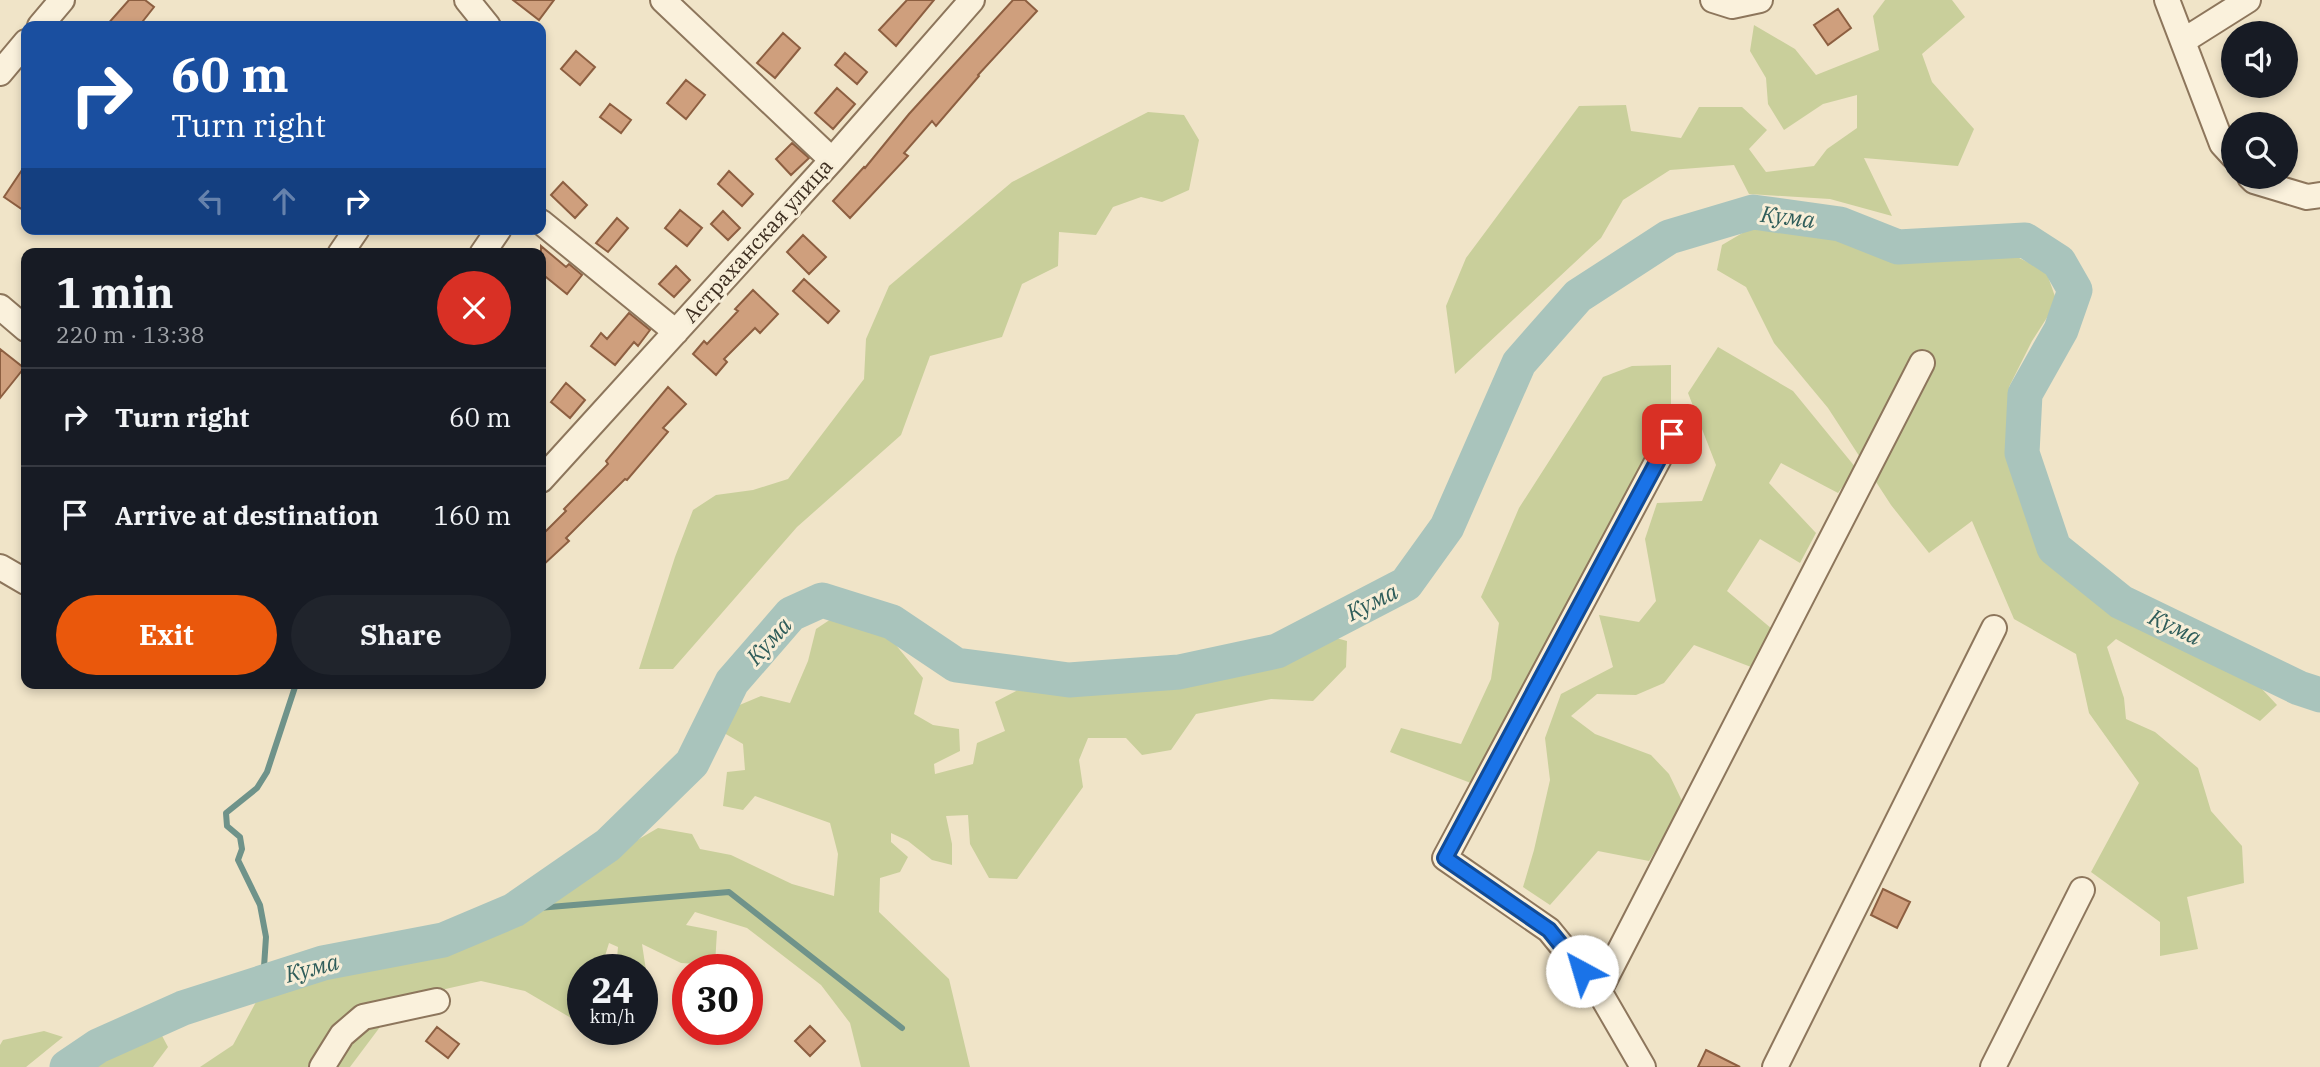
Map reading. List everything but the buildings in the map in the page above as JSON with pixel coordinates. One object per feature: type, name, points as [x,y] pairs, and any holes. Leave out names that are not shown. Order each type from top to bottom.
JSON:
[{"type":"street","points":[[44,21],[62,0]]},
{"type":"street","points":[[467,0],[484,21]]},
{"type":"street","points":[[663,0],[832,160]]},
{"type":"street","name":"Астраханская улица","points":[[546,475],[832,160],[972,0]]},
{"type":"street","points":[[1713,0],[1732,6],[1760,0]]},
{"type":"street","points":[[2167,0],[2221,141]]},
{"type":"street","points":[[2183,41],[2248,0]]},
{"type":"street","points":[[0,73],[21,48]]},
{"type":"street","points":[[2280,189],[2307,197],[2320,195]]},
{"type":"street","points":[[546,226],[676,332]]},
{"type":"street","points":[[0,307],[21,324]]},
{"type":"street","points":[[1599,991],[1922,363]]},
{"type":"street","points":[[1643,1067],[1599,991],[1549,930],[1445,858],[1672,434]]},
{"type":"street","points":[[0,567],[21,579]]},
{"type":"street","points":[[1775,1067],[1994,628]]},
{"type":"street","points":[[1993,1067],[2082,890]]},
{"type":"street","points":[[322,1067],[342,1035],[363,1017],[437,1001]]},
{"type":"green space","points":[[1885,0],[1952,0],[1965,17],[1922,54],[1932,82],[1974,129],[1958,166],[1864,158],[1892,216],[1830,199],[1749,194],[1734,165],[1670,170],[1623,200],[1601,238],[1455,374],[1446,306],[1466,258],[1579,106],[1626,105],[1631,131],[1681,138],[1699,107],[1742,107],[1767,130],[1749,149],[1766,172],[1814,166],[1827,149],[1857,128],[1857,95],[1823,104],[1784,130],[1768,104],[1766,78],[1750,51],[1754,25],[1795,49],[1816,75],[1879,50],[1873,16]]},
{"type":"green space","points":[[1148,112],[1184,115],[1199,140],[1189,190],[1162,202],[1141,197],[1113,207],[1096,235],[1059,232],[1058,266],[1022,284],[1002,337],[930,356],[901,435],[797,527],[673,669],[639,669],[693,510],[716,495],[753,490],[788,479],[864,379],[866,339],[889,286],[1012,182]]},
{"type":"green space","points":[[1756,225],[1845,240],[1889,261],[2009,253],[2046,271],[2057,302],[2032,341],[2009,387],[2007,447],[2045,556],[2120,616],[2261,688],[2277,705],[2260,721],[2116,639],[2107,647],[2124,698],[2126,719],[2155,732],[2198,768],[2211,811],[2242,846],[2244,883],[2187,897],[2198,949],[2160,956],[2160,922],[2091,872],[2139,783],[2089,713],[2076,654],[2014,619],[1972,521],[1929,553],[1891,505],[1828,408],[1774,343],[1746,287],[1717,270],[1722,245]]},
{"type":"green space","points":[[1718,347],[1793,391],[1856,468],[1838,493],[1781,463],[1769,483],[1816,533],[1800,563],[1760,539],[1727,591],[1772,629],[1751,667],[1694,645],[1664,683],[1636,695],[1597,694],[1571,716],[1595,734],[1651,755],[1669,774],[1684,805],[1649,861],[1598,851],[1550,905],[1523,887],[1550,780],[1545,738],[1561,694],[1613,667],[1599,615],[1639,622],[1656,601],[1645,539],[1657,503],[1702,501],[1716,465],[1688,393]]},
{"type":"green space","points":[[1671,365],[1671,420],[1476,785],[1390,752],[1401,728],[1461,744],[1491,679],[1499,623],[1481,597],[1519,508],[1603,377],[1632,366]]},
{"type":"green space","points":[[831,619],[886,633],[923,678],[914,714],[933,725],[959,729],[960,751],[934,764],[935,774],[973,764],[977,743],[1005,731],[995,702],[1018,690],[1065,691],[1179,686],[1269,668],[1329,636],[1347,641],[1346,667],[1313,701],[1271,699],[1196,714],[1171,750],[1142,755],[1126,738],[1088,738],[1079,760],[1083,787],[1017,879],[989,878],[970,844],[968,815],[946,816],[952,844],[952,865],[932,860],[908,841],[891,833],[891,842],[908,857],[900,872],[880,878],[879,912],[949,979],[970,1067],[861,1067],[850,1023],[821,985],[747,928],[695,912],[686,925],[717,931],[716,954],[672,954],[672,959],[642,944],[644,954],[617,954],[618,947],[609,943],[606,954],[567,954],[567,1016],[525,991],[481,981],[401,999],[350,1067],[200,1067],[233,1045],[256,1002],[321,978],[448,950],[514,920],[586,880],[620,850],[658,828],[692,834],[700,849],[731,855],[792,884],[834,896],[838,854],[830,823],[755,796],[743,810],[723,806],[727,772],[745,770],[743,744],[724,733],[730,709],[761,696],[790,703],[808,661],[816,629]]},
{"type":"green space","points":[[44,1031],[63,1037],[26,1067],[0,1067],[0,1045],[3,1040]]},
{"type":"green space","points":[[160,1032],[168,1047],[153,1067],[88,1067],[137,1033]]},
{"type":"waterway","name":"Кума","points":[[67,1067],[98,1046],[183,1008],[323,963],[443,940],[514,910],[608,845],[692,763],[732,682],[791,614],[822,600],[892,622],[956,665],[1069,680],[1179,672],[1277,651],[1406,584],[1447,527],[1519,363],[1578,296],[1669,237],[1753,212],[1840,224],[1898,247],[2025,240],[2059,262],[2075,290],[2061,330],[2025,394],[2022,453],[2054,548],[2121,602],[2299,688],[2320,695]]},
{"type":"waterway","points":[[263,982],[266,937],[260,905],[238,860],[242,849],[240,837],[227,826],[226,813],[257,788],[267,772],[294,689]]},
{"type":"waterway","points":[[514,910],[729,892],[902,1028]]},
{"type":"route","points":[[1582,971],[1549,930],[1445,858],[1672,434]]}]
